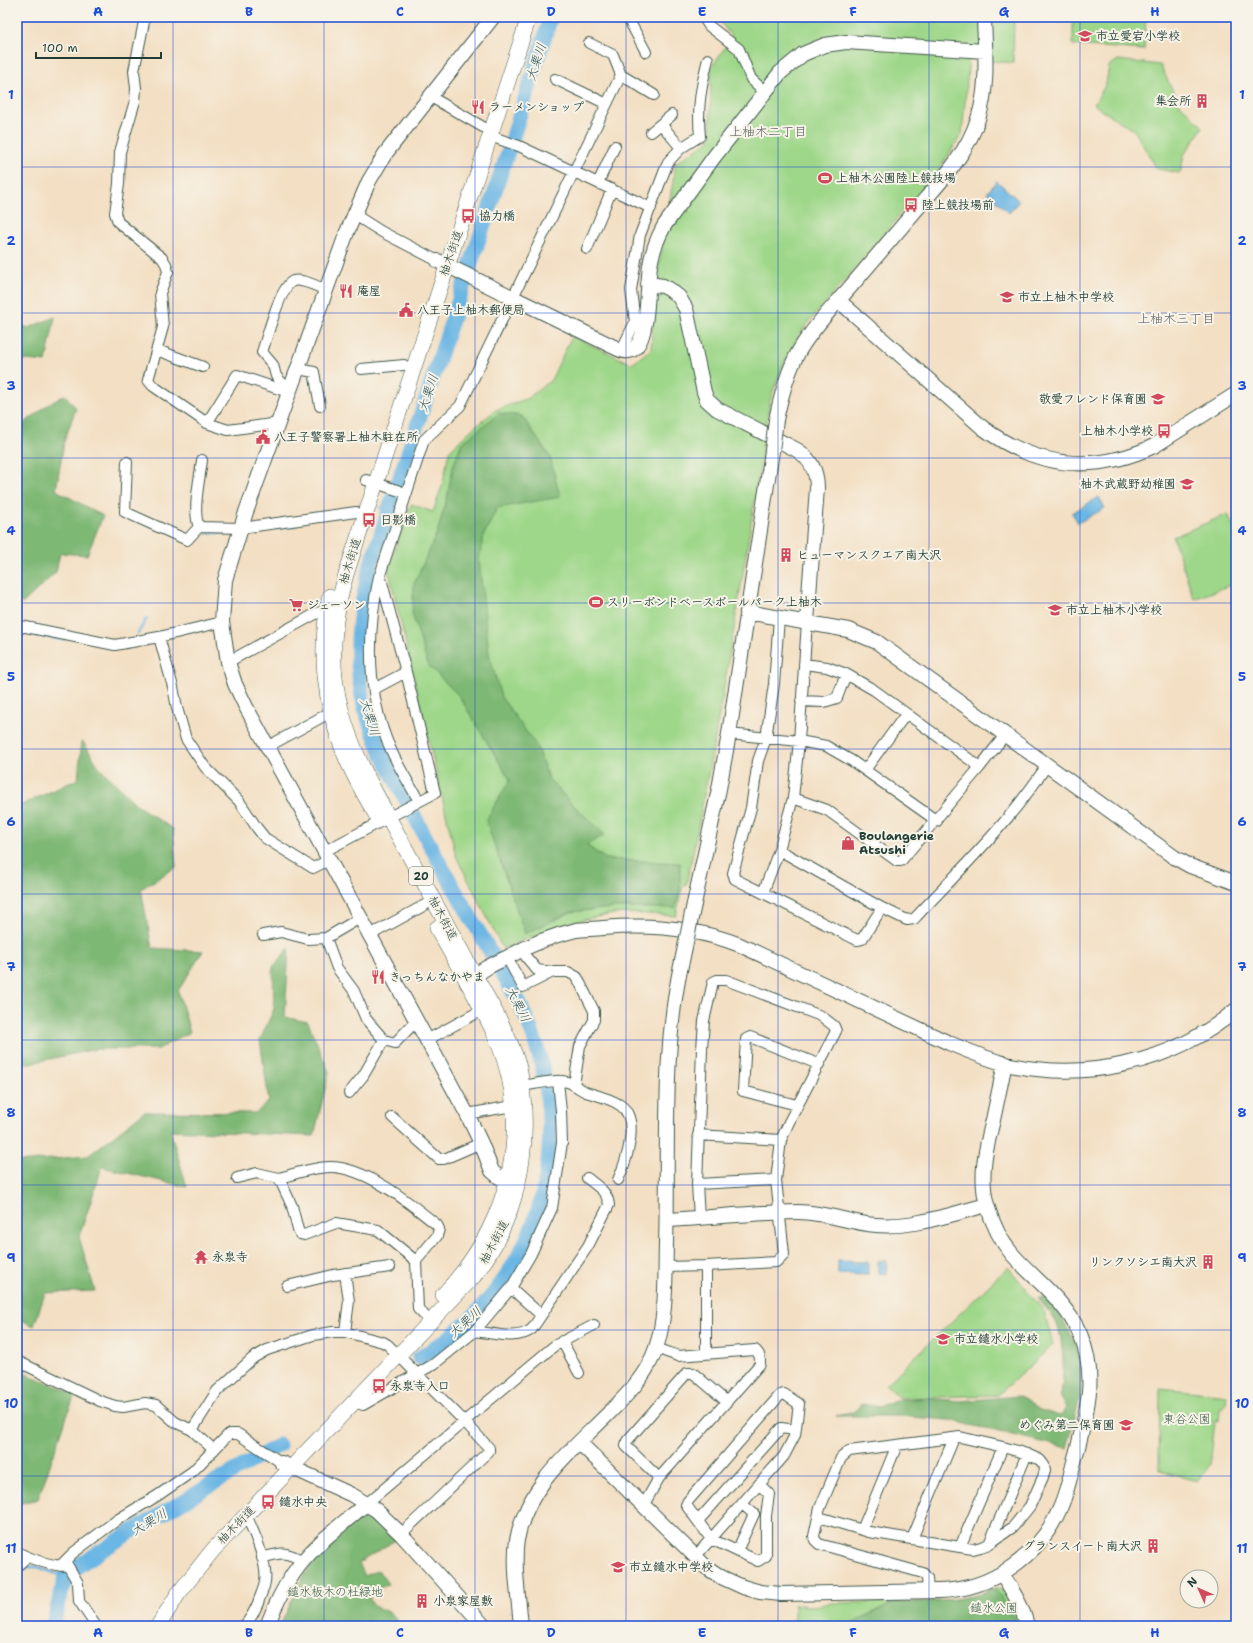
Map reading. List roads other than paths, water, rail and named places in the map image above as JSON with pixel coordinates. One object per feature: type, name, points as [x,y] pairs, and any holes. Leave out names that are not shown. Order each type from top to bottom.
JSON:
[{"type":"main road","name":"柚木街道","points":[[492,134],[519,17]]},
{"type":"main road","name":"柚木街道","points":[[147,1626],[171,1588],[218,1530],[282,1463],[398,1355],[424,1315],[455,1282],[477,1254],[514,1182],[513,1106],[508,1075],[503,1057],[495,1035],[482,1010],[473,980],[390,817],[360,764],[340,708],[336,676],[335,630],[338,602],[348,565],[492,134],[529,17]]},
{"type":"main road","name":"柚木街道","points":[[158,1626],[178,1594],[202,1563],[246,1515],[282,1463],[355,1402],[398,1355],[467,1285],[482,1267],[504,1227],[524,1145],[524,1125],[529,1086],[518,1066],[509,1041],[473,980],[425,905],[390,817],[345,757],[331,712],[325,675],[324,630],[326,611],[335,574],[356,512],[376,483],[404,365],[448,266]]},
{"type":"street","points":[[145,17],[134,71],[135,101],[120,152],[119,184],[115,214],[118,222],[162,258],[166,264],[168,272],[160,293],[164,326],[148,380],[153,386],[207,423],[228,430],[279,422]]},
{"type":"street","points":[[493,17],[380,160],[365,188],[326,290],[241,528],[225,580],[222,622],[228,662],[240,694],[267,747],[467,1114],[493,1173],[496,1176],[514,1182]]},
{"type":"street","points":[[630,17],[630,22],[646,52]]},
{"type":"street","points":[[703,17],[709,26],[739,49],[751,79],[764,91]]},
{"type":"street","points":[[521,1626],[516,1553],[517,1540],[529,1504],[545,1479],[636,1385],[646,1370],[656,1348],[663,1315],[667,1220],[667,1129],[671,1031],[674,1007],[682,961],[719,789],[729,734],[776,420],[783,389],[794,360],[805,342],[838,300],[943,180],[961,156],[972,136],[982,105],[985,79],[984,17]]},
{"type":"street","points":[[355,215],[382,232],[473,279],[621,351],[626,352],[634,349],[641,340],[644,330],[650,266],[655,244],[664,226],[764,91],[780,73],[797,58],[816,48],[835,43],[856,41],[985,50]]},
{"type":"street","points":[[589,43],[613,55],[621,75],[654,95]]},
{"type":"street","points":[[621,351],[636,322],[631,290],[640,235],[668,162],[680,148],[700,136],[698,113],[702,82],[708,59]]},
{"type":"street","points":[[418,802],[391,750],[382,724],[374,689],[370,656],[370,635],[380,575],[424,440],[460,406],[621,75]]},
{"type":"street","points":[[555,79],[607,104]]},
{"type":"street","points":[[431,97],[492,134],[598,182],[651,208]]},
{"type":"street","points":[[652,132],[672,115]]},
{"type":"street","points":[[661,124],[680,148]]},
{"type":"street","points":[[598,182],[616,146]]},
{"type":"street","points":[[587,249],[612,189]]},
{"type":"street","points":[[290,392],[276,376],[274,365],[262,352],[278,303],[289,283],[294,280],[300,280],[326,290]]},
{"type":"street","points":[[648,284],[663,286],[669,289],[679,297],[686,309],[707,400],[717,409],[797,450],[813,465],[816,475],[817,488],[799,741],[793,798],[779,850],[763,893]]},
{"type":"street","points":[[838,300],[983,428],[1010,446],[1032,456],[1048,460],[1064,463],[1086,463],[1104,462],[1129,456],[1154,446],[1236,394]]},
{"type":"street","points":[[158,350],[203,367]]},
{"type":"street","points":[[361,369],[404,365]]},
{"type":"street","points":[[298,369],[314,372],[320,406]]},
{"type":"street","points":[[207,423],[237,375],[290,392]]},
{"type":"street","points":[[199,526],[197,522],[197,506],[202,460]]},
{"type":"street","points":[[127,462],[125,512],[187,540],[199,526]]},
{"type":"street","points":[[376,483],[406,493]]},
{"type":"street","points":[[199,526],[241,528],[356,512]]},
{"type":"street","points":[[159,637],[173,687],[182,729],[186,739],[205,767],[239,801],[256,828],[272,843],[313,868],[327,856],[390,817],[435,793],[406,672],[380,575]]},
{"type":"street","points":[[228,662],[317,613],[326,611]]},
{"type":"street","points":[[747,612],[848,630],[877,642],[1174,857],[1190,866],[1236,883]]},
{"type":"street","points":[[779,618],[774,684],[766,738],[758,761],[751,808],[733,873],[735,879],[857,940],[862,939],[882,908]]},
{"type":"street","points":[[17,632],[21,626],[115,645],[159,637],[222,622]]},
{"type":"street","points":[[804,664],[827,667],[846,674],[874,690],[980,767]]},
{"type":"street","points":[[374,689],[406,672]]},
{"type":"street","points":[[801,701],[824,702],[836,698],[846,674]]},
{"type":"street","points":[[267,747],[331,712]]},
{"type":"street","points":[[865,770],[906,714]]},
{"type":"street","points":[[729,734],[799,741],[831,748],[937,821]]},
{"type":"street","points":[[793,798],[827,810],[897,861],[901,861],[937,821],[1005,735]]},
{"type":"street","points":[[779,850],[882,908],[907,920],[914,919],[978,851],[1012,811],[1046,765]]},
{"type":"street","points":[[370,935],[425,905]]},
{"type":"street","points":[[263,934],[281,932],[308,939],[326,938],[360,918]]},
{"type":"street","points":[[507,964],[547,938],[578,930],[629,926],[663,927],[698,932],[728,941],[769,958],[949,1043],[976,1054],[1005,1063],[1046,1070],[1078,1071],[1112,1067],[1163,1053],[1189,1041],[1211,1028],[1236,1010]]},
{"type":"street","points":[[473,980],[490,971],[553,945],[602,928]]},
{"type":"street","points":[[326,938],[337,968],[354,991],[362,1013],[384,1040],[395,1043],[416,1021]]},
{"type":"street","points":[[526,957],[537,970],[568,972],[577,977],[594,1011],[594,1020],[580,1046],[574,1085]]},
{"type":"street","points":[[507,964],[523,987],[553,972]]},
{"type":"street","points":[[665,1267],[776,1262],[784,1254],[776,1180],[781,1140],[797,1105],[836,1031],[834,1026],[812,1012],[726,980],[717,980],[713,982],[704,1021],[698,1135],[697,1184],[699,1218]]},
{"type":"street","points":[[427,1040],[482,1010]]},
{"type":"street","points":[[797,1105],[743,1091],[746,1039],[750,1037],[818,1064]]},
{"type":"street","points":[[349,1093],[363,1076],[384,1040]]},
{"type":"street","points":[[580,1442],[695,1558],[706,1567],[732,1583],[744,1587],[771,1593],[950,1591],[970,1587],[1002,1574],[1022,1558],[1035,1546],[1048,1530],[1061,1507],[1086,1416],[1090,1397],[1090,1382],[1087,1355],[1084,1344],[1071,1317],[1060,1301],[1007,1248],[997,1230],[987,1205],[984,1185],[984,1158],[1005,1063]]},
{"type":"street","points":[[355,1402],[363,1405],[416,1372],[434,1364],[475,1331],[511,1288],[531,1254],[552,1208],[562,1143],[561,1111],[556,1081]]},
{"type":"street","points":[[529,1086],[556,1081],[566,1081],[584,1091],[622,1106],[628,1114],[631,1127],[630,1144],[624,1166],[618,1180]]},
{"type":"street","points":[[467,1114],[513,1106]]},
{"type":"street","points":[[392,1117],[439,1159],[444,1159],[481,1143]]},
{"type":"street","points":[[698,1135],[781,1140]]},
{"type":"street","points":[[237,1178],[257,1173],[279,1178],[309,1170],[330,1167],[356,1171],[408,1201],[437,1225],[439,1229],[437,1236],[416,1261],[418,1309],[424,1315]]},
{"type":"street","points":[[279,1178],[292,1206],[300,1234],[304,1235],[336,1223],[378,1230],[416,1261]]},
{"type":"street","points":[[475,1331],[517,1336],[526,1334],[532,1329],[588,1246],[609,1205],[609,1198],[606,1193],[587,1178]]},
{"type":"street","points":[[697,1184],[776,1180]]},
{"type":"street","points":[[667,1220],[780,1213],[815,1214],[874,1225],[896,1225],[928,1220],[987,1205]]},
{"type":"street","points":[[706,1266],[706,1353]]},
{"type":"street","points":[[287,1286],[345,1273],[390,1267]]},
{"type":"street","points":[[345,1273],[349,1301],[345,1332]]},
{"type":"street","points":[[511,1288],[541,1315]]},
{"type":"street","points":[[267,1626],[283,1590],[294,1573],[303,1561],[323,1541],[415,1461],[465,1422],[554,1346],[594,1324]]},
{"type":"street","points":[[192,1430],[217,1391],[259,1353],[290,1341],[324,1332],[345,1332],[383,1342],[416,1372],[489,1448],[489,1451],[401,1534]]},
{"type":"street","points":[[562,1341],[579,1373]]},
{"type":"street","points":[[643,1506],[659,1478],[760,1364],[758,1353],[754,1350],[675,1355],[656,1348]]},
{"type":"street","points":[[17,1361],[100,1401],[115,1406],[123,1408],[145,1403],[156,1405],[175,1422],[192,1430],[214,1450]]},
{"type":"street","points":[[659,1478],[626,1446],[627,1441],[687,1373],[693,1373],[727,1402]]},
{"type":"street","points":[[695,1558],[711,1539],[759,1484],[784,1456],[795,1435],[799,1404],[784,1394],[780,1395],[686,1505],[711,1539],[758,1561],[766,1556],[766,1516],[769,1494],[759,1484]]},
{"type":"street","points":[[698,1521],[782,1428],[795,1430]]},
{"type":"street","points":[[64,1566],[73,1552],[106,1530],[117,1520],[162,1493],[193,1471],[224,1438],[234,1433],[238,1434],[282,1463],[346,1492],[386,1518],[484,1626]]},
{"type":"street","points":[[818,1517],[862,1530],[973,1549],[989,1544],[1005,1534],[1023,1516],[1030,1506],[1043,1477],[1044,1465],[1036,1457],[1003,1447],[960,1437],[849,1451],[841,1458],[820,1508],[818,1517],[814,1536],[815,1540],[819,1544],[923,1573],[927,1578],[928,1591]]},
{"type":"street","points":[[912,1539],[954,1438]]},
{"type":"street","points":[[862,1530],[897,1446]]},
{"type":"street","points":[[960,1547],[1003,1447]]},
{"type":"street","points":[[989,1544],[1027,1454]]},
{"type":"street","points":[[737,1551],[754,1514],[742,1504]]},
{"type":"street","points":[[244,1626],[253,1615],[265,1583],[266,1572],[246,1515]]},
{"type":"street","points":[[17,1552],[27,1557],[55,1566],[64,1566]]},
{"type":"street","points":[[262,1558],[282,1552],[291,1554],[303,1561]]},
{"type":"street","points":[[17,1566],[27,1557]]},
{"type":"street","points":[[64,1566],[78,1583],[79,1601],[96,1626]]},
{"type":"street","points":[[1002,1574],[1019,1603],[1027,1626]]},
{"type":"water","points":[[997,181],[1019,201],[1009,213],[987,193]]},
{"type":"water","points":[[1099,497],[1105,508],[1078,523],[1072,513]]},
{"type":"water","points":[[838,1261],[868,1262],[868,1275],[838,1274]]},
{"type":"water","points":[[878,1261],[887,1261],[886,1274],[878,1273]]},
{"type":"waterway","name":"大栗川","points":[[419,1358],[454,1334],[484,1305],[509,1272],[520,1253],[538,1211],[544,1186],[550,1137],[549,1112],[541,1062],[526,1017],[447,877],[377,742],[365,709],[361,690],[358,636],[366,582],[371,564],[509,149],[551,17]]},
{"type":"waterway","points":[[380,508],[391,505]]},
{"type":"waterway","points":[[246,533],[297,525]]},
{"type":"waterway","points":[[205,532],[232,534]]},
{"type":"waterway","points":[[138,633],[147,618]]},
{"type":"waterway","points":[[23,633],[64,640]]},
{"type":"waterway","name":"大栗川","points":[[53,1626],[65,1577],[81,1564],[129,1533],[279,1445]]},
{"type":"waterway","points":[[17,1574],[28,1567],[38,1567],[65,1577]]},
{"type":"place","name":"市立愛宕小学校","points":[[1085,36]]},
{"type":"place","name":"集会所","points":[[1202,101]]},
{"type":"place","name":"ラーメンショップ","points":[[478,107]]},
{"type":"place","name":"上柚木公園陸上競技場","points":[[825,178]]},
{"type":"place","name":"陸上競技場前","points":[[911,205]]},
{"type":"place","name":"協力橋","points":[[468,216]]},
{"type":"place","name":"庵屋","points":[[346,291]]},
{"type":"place","name":"市立上柚木中学校","points":[[1007,297]]},
{"type":"place","name":"八王子上柚木郵便局","points":[[406,310]]},
{"type":"place","name":"敬愛フレンド保育園","points":[[1158,399]]},
{"type":"place","name":"上柚木小学校","points":[[1164,431]]},
{"type":"place","name":"八王子警察署上柚木駐在所","points":[[263,437]]},
{"type":"place","name":"柚木武蔵野幼稚園","points":[[1187,484]]},
{"type":"place","name":"日影橋","points":[[369,520]]},
{"type":"place","name":"ヒューマンスクエア南大沢","points":[[786,555]]},
{"type":"place","name":"スリーボンドベースボールパーク上柚木","points":[[596,602]]},
{"type":"place","name":"ジェーソン","points":[[296,605]]},
{"type":"place","name":"市立上柚木小学校","points":[[1055,610]]},
{"type":"place","name":"Boulangerie Atsushi","points":[[848,843]]},
{"type":"place","name":"きっちんなかやま","points":[[378,977]]},
{"type":"place","name":"永泉寺","points":[[201,1257]]},
{"type":"place","name":"リンクソシエ南大沢","points":[[1208,1262]]},
{"type":"place","name":"市立鑓水小学校","points":[[943,1339]]},
{"type":"place","name":"永泉寺入口","points":[[379,1386]]},
{"type":"place","name":"めぐみ第二保育園","points":[[1126,1425]]},
{"type":"place","name":"鑓水中央","points":[[268,1502]]},
{"type":"place","name":"グランスイート南大沢","points":[[1153,1546]]},
{"type":"place","name":"市立鑓水中学校","points":[[618,1567]]},
{"type":"place","name":"小泉家屋敷","points":[[422,1601]]},
{"type":"district","name":"上柚木二丁目","points":[[768,131]]},
{"type":"district","name":"上柚木三丁目","points":[[1176,318]]},
{"type":"park label","name":"東谷公園","points":[[1187,1419]]},
{"type":"park label","name":"鑓水板木の杜緑地","points":[[335,1592]]},
{"type":"park label","name":"鑓水公園","points":[[994,1608]]}]
